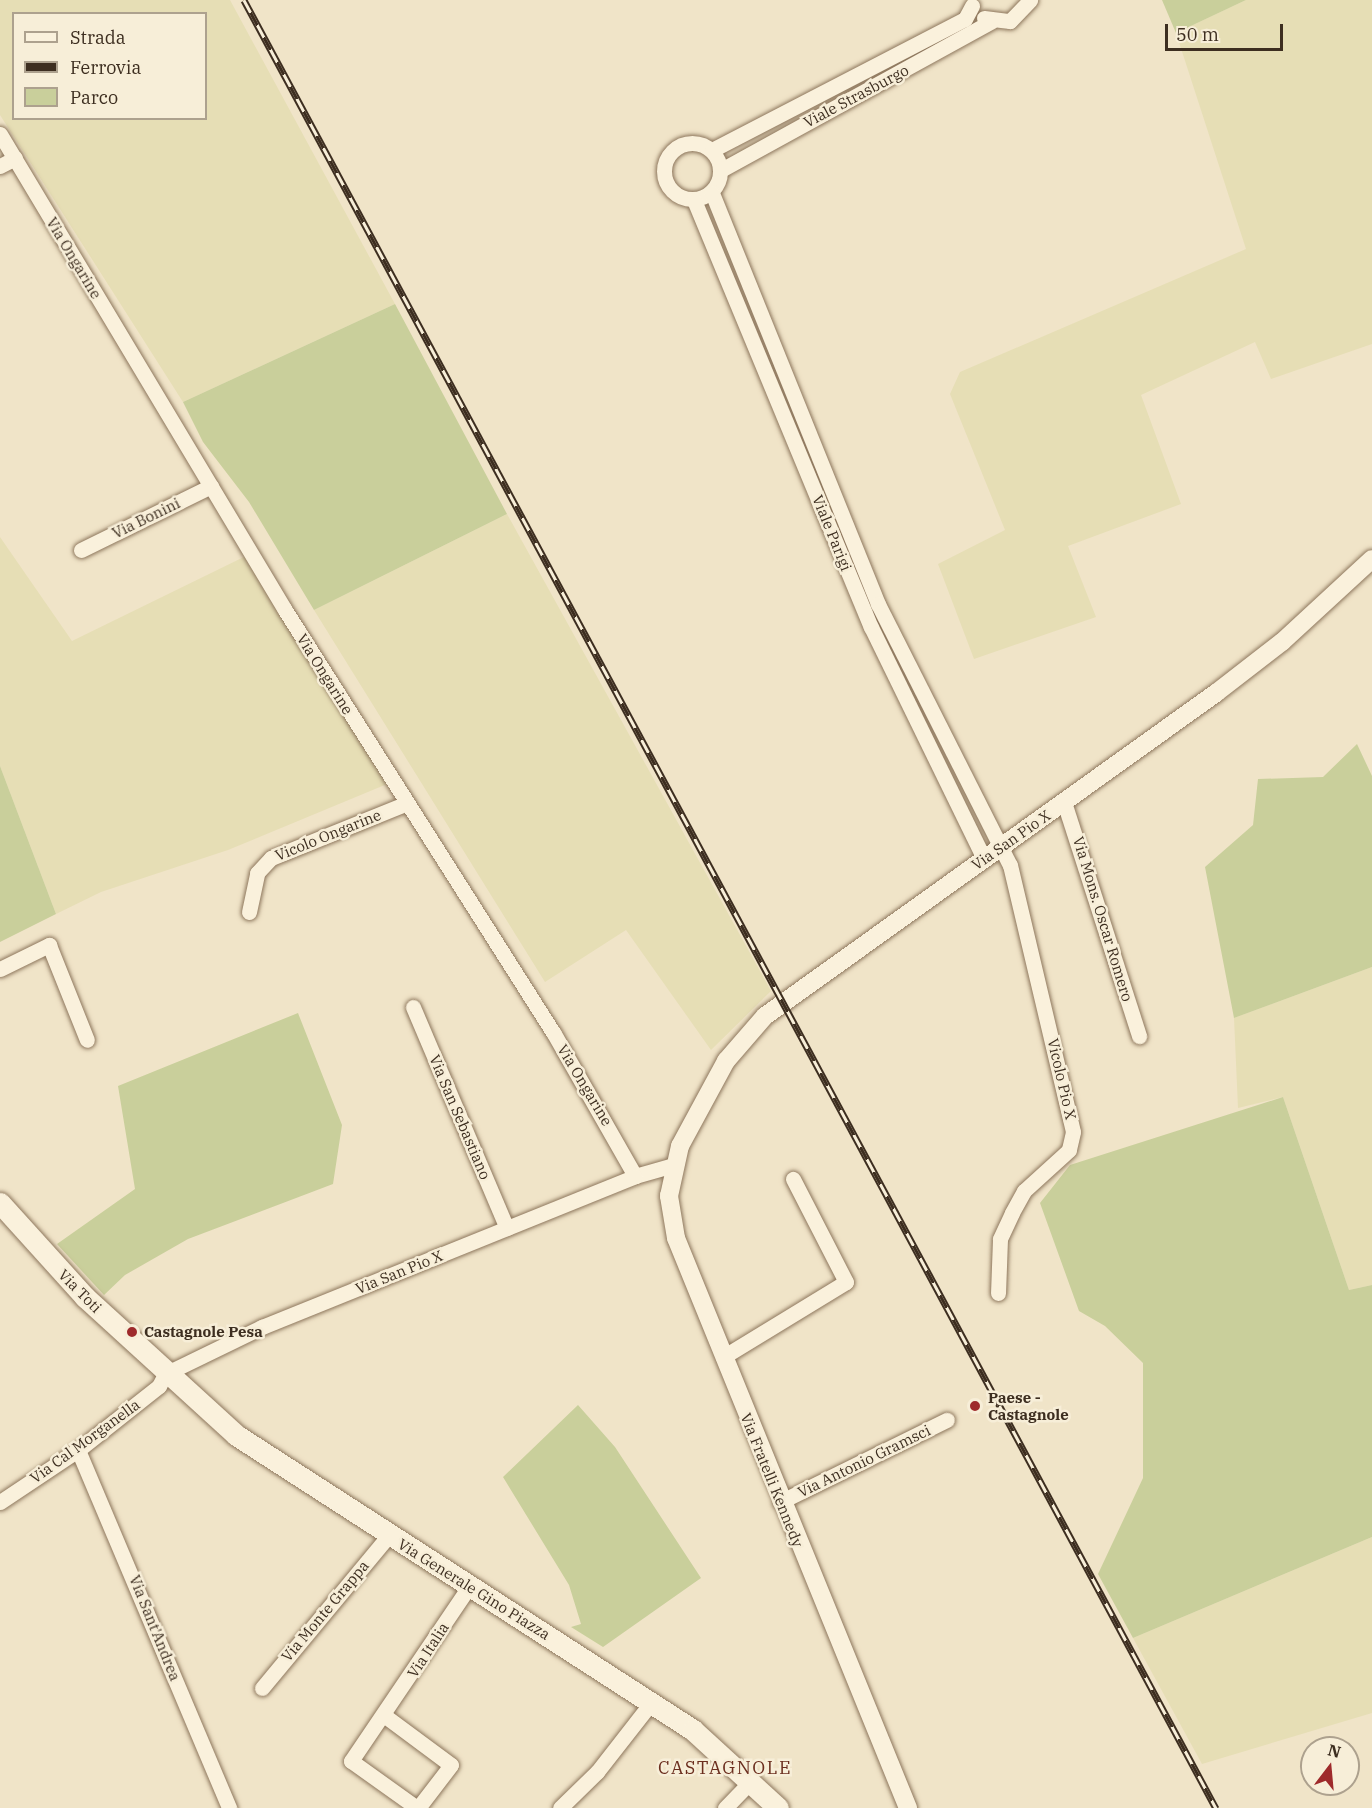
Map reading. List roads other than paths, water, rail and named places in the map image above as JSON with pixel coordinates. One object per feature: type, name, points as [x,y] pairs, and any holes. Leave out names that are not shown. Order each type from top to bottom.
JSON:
[{"type":"main road","name":"Via Toti","points":[[0,1203],[85,1297],[165,1374]]},
{"type":"main road","name":"Via Generale Gino Piazza","points":[[165,1374],[276,1465],[471,1584],[693,1730],[778,1808]]},
{"type":"street","name":"Viale Strasburgo","points":[[721,170],[992,21],[1018,17],[1030,0]]},
{"type":"street","name":"Viale Strasburgo","points":[[712,150],[965,19],[971,3],[992,21]]},
{"type":"street","name":"Via Ongarine","points":[[0,134],[211,486],[407,803],[559,1042],[635,1176]]},
{"type":"street","points":[[690,143],[712,150],[721,170],[712,193],[694,200],[678,196],[667,184],[667,157],[690,143]]},
{"type":"street","points":[[0,166],[15,158]]},
{"type":"street","name":"Viale Parigi","points":[[712,193],[879,604],[1004,845]]},
{"type":"street","name":"Viale Parigi","points":[[694,200],[871,627],[984,859]]},
{"type":"street","name":"Via Bonini","points":[[81,550],[211,486]]},
{"type":"street","name":"Via San Pio X","points":[[680,1146],[726,1061],[765,1016],[1267,654],[1372,559]]},
{"type":"street","name":"Via Mons. Oscar Romero","points":[[1064,802],[1139,1036]]},
{"type":"street","name":"Vicolo Ongarine","points":[[249,912],[257,873],[271,858],[407,803]]},
{"type":"street","name":"Vicolo Pio X","points":[[998,1293],[1000,1239],[1012,1213],[1024,1191],[1069,1150],[1073,1132],[1004,845]]},
{"type":"street","points":[[0,969],[49,945],[87,1040]]},
{"type":"street","name":"Via San Sebastiano","points":[[413,1007],[507,1228]]},
{"type":"street","name":"Via Fratelli Kennedy","points":[[680,1146],[669,1196],[676,1238],[780,1502],[908,1808]]},
{"type":"street","points":[[635,1176],[674,1165]]},
{"type":"street","name":"Via San Pio X","points":[[165,1374],[262,1328],[635,1176]]},
{"type":"street","points":[[723,1357],[846,1282],[792,1179]]},
{"type":"street","name":"Via Cal Morganella","points":[[0,1502],[78,1450],[159,1386],[165,1374]]},
{"type":"street","name":"Via Antonio Gramsci","points":[[780,1502],[948,1420]]},
{"type":"street","name":"Via Sant'Andrea","points":[[78,1450],[229,1808]]},
{"type":"street","name":"Via Monte Grappa","points":[[262,1688],[389,1536]]},
{"type":"street","name":"Via Italia","points":[[385,1716],[451,1765],[417,1808],[351,1761],[385,1716],[471,1584]]},
{"type":"street","points":[[560,1808],[597,1772],[651,1703]]},
{"type":"street","points":[[725,1808],[750,1782]]},
{"type":"railway","points":[[244,0],[1216,1808]]},
{"type":"place","name":"Castagnole Pesa","points":[[132,1332]]},
{"type":"place","name":"Paese - Castagnole","points":[[975,1406]]},
{"type":"district","name":"CASTAGNOLE","points":[[725,1768]]}]
